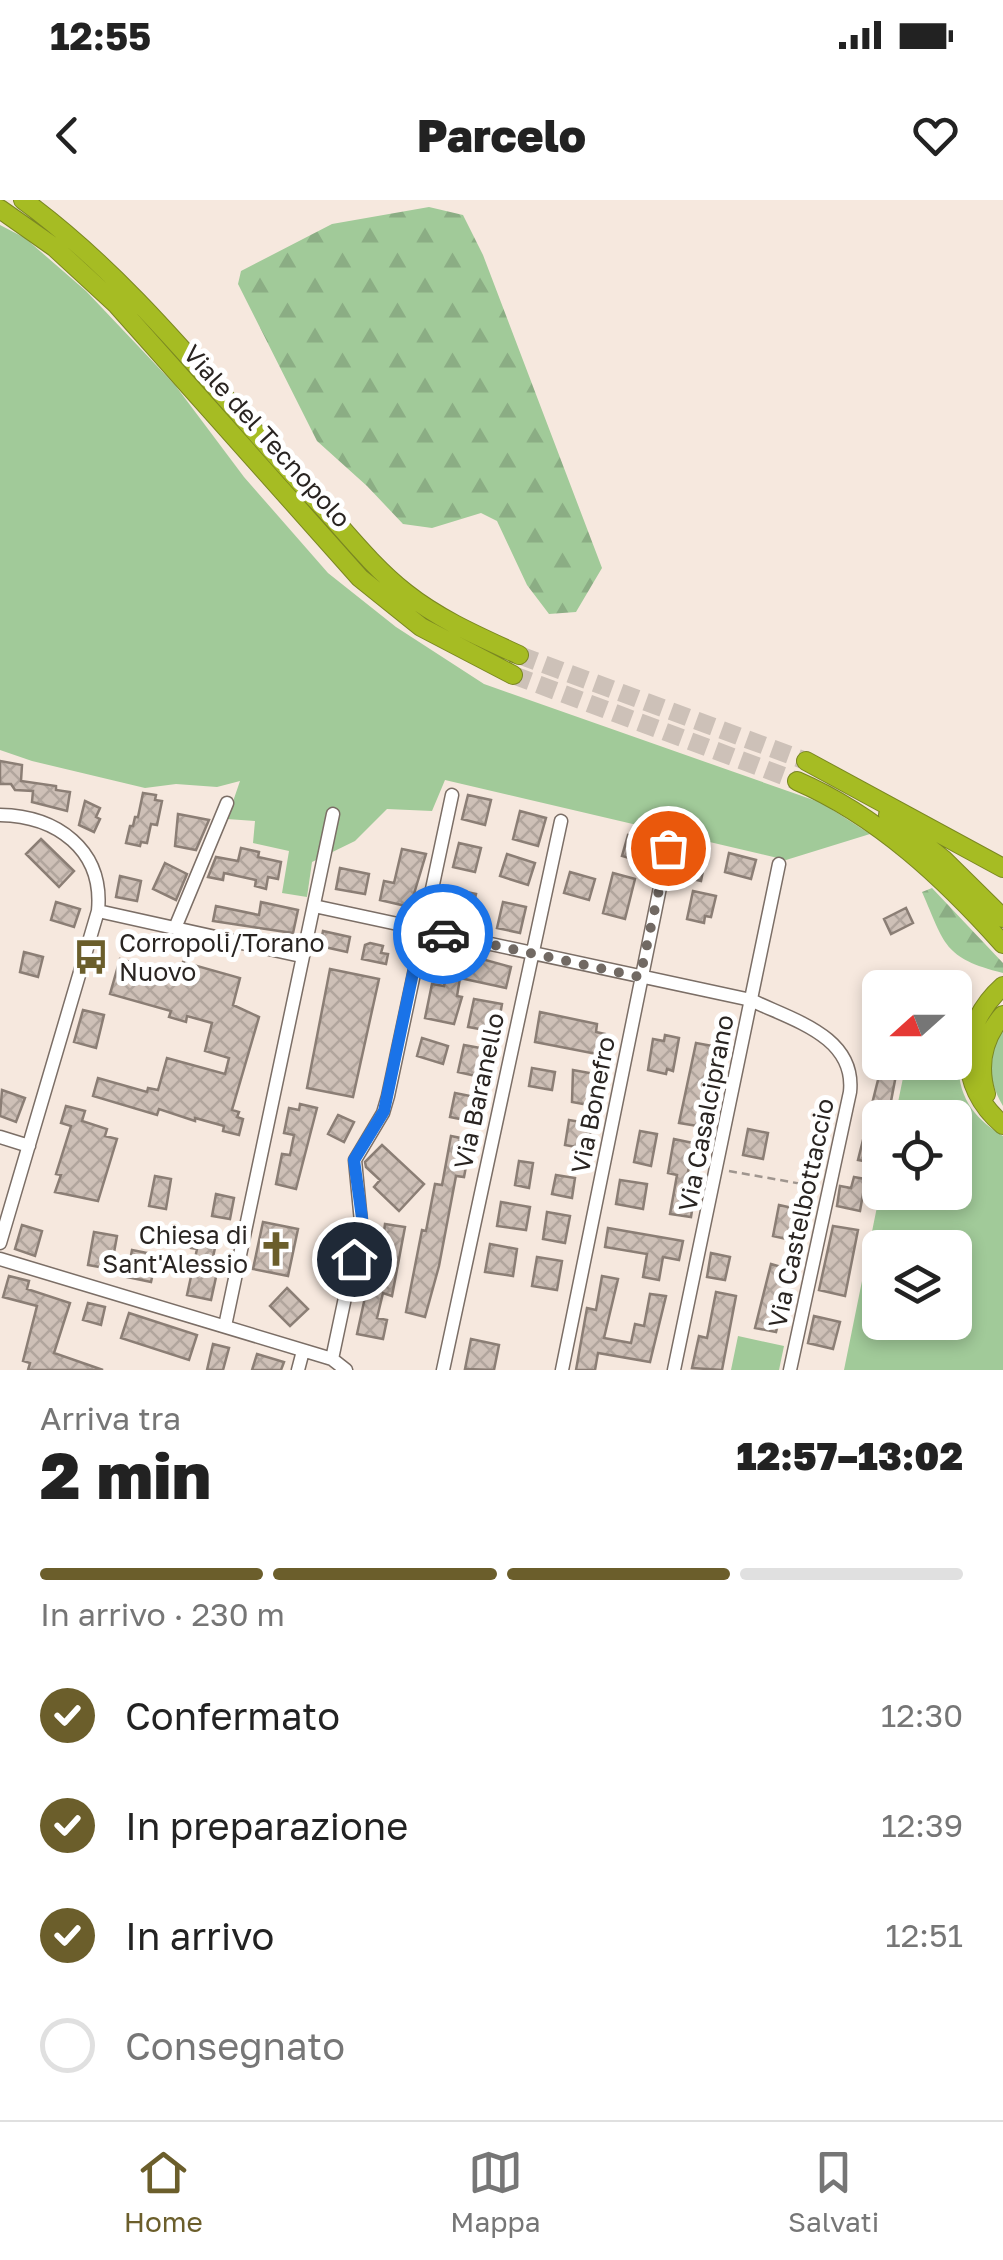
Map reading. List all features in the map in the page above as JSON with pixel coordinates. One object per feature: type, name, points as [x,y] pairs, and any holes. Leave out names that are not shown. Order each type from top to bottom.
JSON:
[{"type":"highway","name":"Viale del Tecnopolo","points":[[24,200],[65,230],[360,578],[421,627],[513,674]]},
{"type":"highway","name":"Viale del Tecnopolo","points":[[0,209],[124,299],[404,592],[442,618],[519,655]]},
{"type":"highway","points":[[806,761],[1003,868]]},
{"type":"highway","points":[[846,780],[943,859],[1003,918]]},
{"type":"highway","points":[[797,781],[838,799],[882,830],[930,871],[1003,944]]},
{"type":"highway","points":[[1001,1123],[985,1106],[972,1081],[968,1050],[979,1014],[1003,986]]},
{"type":"highway","points":[[1001,1123],[984,1089],[982,1063],[988,1036],[1003,1016]]},
{"type":"street","points":[[332,1359],[361,1222],[354,1160],[384,1111],[452,796]]},
{"type":"street","points":[[175,928],[227,803]]},
{"type":"street","points":[[225,1326],[332,814]]},
{"type":"street","points":[[0,815],[43,820],[70,838],[93,872],[99,897],[0,1243]]},
{"type":"street","name":"Via Baranello","points":[[443,1370],[561,821]]},
{"type":"street","name":"Via Bonefro","points":[[562,1370],[668,848]]},
{"type":"street","name":"Via Casalciprano","points":[[674,1370],[779,864]]},
{"type":"street","name":"Via Castelbottaccio","points":[[314,906],[751,1000],[828,1039],[848,1062],[850,1092],[790,1370]]},
{"type":"street","points":[[98,911],[301,956]]},
{"type":"street","points":[[0,1136],[29,1146]]},
{"type":"street","points":[[0,1259],[332,1359],[346,1370]]},
{"type":"street","points":[[298,1370],[303,1351]]},
{"type":"path","points":[[718,1168],[830,1188]]},
{"type":"green space","points":[[429,207],[463,215],[483,255],[602,568],[576,612],[549,614],[527,585],[497,521],[481,513],[432,528],[403,524],[317,441],[238,284],[241,271],[332,224]]},
{"type":"green space","points":[[0,225],[25,238],[86,291],[175,385],[244,477],[328,573],[396,627],[484,684],[822,803],[870,834],[786,860],[445,780],[432,811],[387,809],[355,841],[312,862],[307,897],[282,893],[289,851],[253,843],[255,821],[227,819],[240,781],[217,787],[176,784],[145,788],[0,750]]},
{"type":"green space","points":[[932,888],[1003,963],[1003,973],[968,961],[949,946],[922,892]]},
{"type":"green space","points":[[1003,1023],[1003,1106],[990,1064],[993,1043]]},
{"type":"green space","points":[[903,1080],[961,1080],[966,1100],[898,1100]]},
{"type":"green space","points":[[972,1109],[1003,1136],[1003,1370],[844,1370],[862,1281],[862,1340],[972,1340],[972,1230],[872,1230],[876,1210],[972,1210]]},
{"type":"green space","points":[[738,1336],[784,1346],[779,1370],[731,1370]]},
{"type":"building","points":[[0,761],[22,765],[21,781],[70,792],[67,811],[32,802],[33,791],[0,784]]},
{"type":"building","points":[[143,793],[156,795],[155,800],[162,801],[157,825],[151,824],[147,843],[141,842],[140,846],[126,843]]},
{"type":"building","points":[[468,795],[491,800],[485,825],[462,819]]},
{"type":"building","points":[[85,801],[100,808],[94,832],[79,825]]},
{"type":"building","points":[[520,811],[546,818],[538,846],[513,839]]},
{"type":"building","points":[[178,814],[209,820],[196,850],[175,846]]},
{"type":"building","points":[[628,835],[652,842],[646,863],[622,856]]},
{"type":"building","points":[[41,839],[74,871],[59,887],[26,854]]},
{"type":"building","points":[[459,843],[481,848],[475,872],[453,867]]},
{"type":"building","points":[[685,846],[707,851],[701,881],[679,876]]},
{"type":"building","points":[[241,848],[281,862],[278,879],[268,877],[266,889],[255,886],[256,880],[224,873],[223,880],[208,877],[216,857],[238,861]]},
{"type":"building","points":[[402,849],[426,854],[410,907],[380,900],[384,881],[394,883]]},
{"type":"building","points":[[729,853],[756,860],[751,879],[725,872]]},
{"type":"building","points":[[507,854],[535,863],[528,885],[500,876]]},
{"type":"building","points":[[165,863],[187,874],[176,900],[153,889]]},
{"type":"building","points":[[340,868],[369,874],[365,894],[336,889]]},
{"type":"building","points":[[570,872],[595,879],[589,900],[564,893]]},
{"type":"building","points":[[613,873],[635,879],[625,919],[603,913]]},
{"type":"building","points":[[120,876],[141,881],[137,901],[116,897]]},
{"type":"building","points":[[448,888],[476,894],[469,925],[441,919]]},
{"type":"building","points":[[693,891],[716,896],[711,917],[705,916],[704,923],[687,919]]},
{"type":"building","points":[[56,902],[80,909],[74,927],[51,920]]},
{"type":"building","points":[[261,902],[298,910],[293,933],[213,921],[216,906],[259,915]]},
{"type":"building","points":[[503,902],[526,907],[520,933],[497,928]]},
{"type":"building","points":[[906,908],[913,923],[891,934],[884,919]]},
{"type":"building","points":[[323,931],[350,937],[347,952],[320,946]]},
{"type":"building","points":[[365,945],[383,946],[381,953],[388,954],[386,964],[362,959]]},
{"type":"building","points":[[438,950],[456,953],[455,959],[481,964],[482,959],[511,967],[506,988],[460,978],[457,996],[462,997],[454,1024],[425,1018],[432,984],[444,986],[448,968],[435,966]]},
{"type":"building","points":[[24,952],[43,957],[38,977],[20,972]]},
{"type":"building","points":[[120,959],[134,963],[131,971],[150,976],[152,970],[179,978],[183,962],[240,978],[233,1005],[259,1017],[232,1110],[243,1119],[239,1135],[195,1118],[159,1109],[157,1115],[93,1096],[98,1078],[147,1092],[148,1088],[158,1090],[167,1058],[225,1074],[229,1058],[205,1051],[212,1023],[187,1016],[186,1022],[169,1017],[171,1011],[110,994]]},
{"type":"building","points":[[330,969],[379,979],[353,1097],[307,1088]]},
{"type":"building","points":[[474,999],[502,1004],[497,1032],[468,1027]]},
{"type":"building","points":[[83,1010],[104,1015],[96,1048],[74,1042]]},
{"type":"building","points":[[540,1012],[597,1024],[596,1032],[605,1034],[602,1055],[535,1042]]},
{"type":"building","points":[[665,1035],[679,1038],[673,1071],[667,1069],[666,1074],[648,1070],[653,1039],[664,1041]]},
{"type":"building","points":[[422,1038],[448,1046],[443,1064],[417,1056]]},
{"type":"building","points":[[696,1043],[718,1047],[704,1127],[679,1123]]},
{"type":"building","points":[[464,1045],[491,1050],[485,1078],[458,1072]]},
{"type":"building","points":[[532,1068],[555,1072],[552,1090],[529,1086]]},
{"type":"building","points":[[573,1070],[595,1074],[594,1106],[572,1102]]},
{"type":"building","points":[[878,1080],[895,1080],[891,1100],[873,1100]]},
{"type":"building","points":[[2,1090],[25,1098],[16,1122],[0,1116]]},
{"type":"building","points":[[455,1093],[480,1098],[475,1122],[450,1117]]},
{"type":"building","points":[[300,1104],[317,1108],[296,1189],[276,1184],[282,1154],[290,1155],[294,1135],[284,1133],[289,1108],[299,1110]]},
{"type":"building","points":[[66,1106],[85,1111],[82,1121],[107,1129],[105,1136],[117,1139],[98,1201],[55,1192],[61,1175],[56,1174],[71,1126],[61,1123]]},
{"type":"building","points":[[338,1115],[354,1122],[344,1142],[328,1134]]},
{"type":"building","points":[[569,1120],[592,1124],[587,1149],[565,1145]]},
{"type":"building","points":[[748,1129],[768,1133],[763,1159],[743,1155]]},
{"type":"building","points":[[640,1131],[657,1134],[651,1166],[634,1162]]},
{"type":"building","points":[[451,1136],[471,1140],[464,1177],[456,1176],[425,1317],[406,1312],[422,1230],[426,1231],[435,1184],[442,1185]]},
{"type":"building","points":[[674,1139],[693,1143],[685,1190],[695,1191],[691,1217],[670,1214],[677,1175],[668,1173]]},
{"type":"building","points":[[382,1145],[424,1184],[399,1211],[374,1187],[380,1180],[366,1167],[365,1162]]},
{"type":"building","points":[[519,1161],[533,1163],[529,1188],[515,1185]]},
{"type":"building","points":[[556,1175],[575,1178],[572,1198],[552,1194]]},
{"type":"building","points":[[155,1176],[171,1179],[166,1209],[149,1206]]},
{"type":"building","points":[[854,1177],[862,1178],[860,1211],[837,1206],[840,1186],[851,1188]]},
{"type":"building","points":[[620,1180],[647,1184],[643,1209],[616,1204]]},
{"type":"building","points":[[216,1194],[234,1198],[230,1219],[212,1216]]},
{"type":"building","points":[[501,1202],[530,1207],[526,1230],[497,1226]]},
{"type":"building","points":[[779,1205],[797,1209],[791,1240],[773,1236]]},
{"type":"building","points":[[547,1212],[570,1216],[565,1243],[543,1239]]},
{"type":"building","name":"Chiesa di Sant'Alessio","points":[[263,1222],[298,1229],[288,1276],[253,1269]]},
{"type":"building","points":[[385,1224],[405,1227],[392,1296],[383,1293],[377,1318],[387,1320],[383,1339],[357,1334],[369,1279],[379,1282],[385,1254],[381,1254]]},
{"type":"building","points":[[22,1225],[42,1231],[35,1256],[15,1249]]},
{"type":"building","points":[[833,1226],[858,1230],[845,1296],[819,1290]]},
{"type":"building","points":[[608,1228],[683,1241],[679,1260],[663,1257],[659,1280],[643,1277],[647,1254],[605,1247]]},
{"type":"building","points":[[94,1232],[117,1236],[111,1269],[88,1265]]},
{"type":"building","points":[[194,1234],[217,1239],[211,1266],[218,1268],[211,1300],[187,1295],[197,1249],[191,1248]]},
{"type":"building","points":[[490,1244],[517,1249],[513,1276],[485,1272]]},
{"type":"building","points":[[132,1250],[157,1255],[151,1282],[127,1277]]},
{"type":"building","points":[[711,1253],[730,1257],[725,1280],[707,1277]]},
{"type":"building","points":[[537,1257],[562,1261],[557,1290],[532,1286]]},
{"type":"building","points":[[771,1264],[792,1270],[776,1332],[755,1328]]},
{"type":"building","points":[[9,1276],[29,1281],[27,1289],[70,1303],[54,1353],[103,1370],[28,1370],[30,1363],[23,1361],[37,1306],[3,1297]]},
{"type":"building","points":[[602,1276],[618,1279],[604,1338],[631,1343],[635,1324],[644,1326],[650,1294],[666,1296],[650,1362],[598,1353],[595,1370],[576,1370],[587,1308],[596,1310]]},
{"type":"building","points":[[287,1288],[308,1309],[290,1326],[270,1306]]},
{"type":"building","points":[[716,1292],[736,1296],[722,1370],[692,1368],[699,1336],[707,1338]]},
{"type":"building","points":[[88,1303],[105,1307],[101,1325],[83,1320]]},
{"type":"building","points":[[129,1313],[197,1335],[189,1360],[121,1338]]},
{"type":"building","points":[[814,1316],[840,1322],[833,1349],[808,1343]]},
{"type":"building","points":[[471,1339],[499,1345],[494,1370],[465,1369]]},
{"type":"building","points":[[213,1344],[229,1348],[223,1370],[207,1370]]},
{"type":"building","points":[[257,1354],[284,1362],[281,1370],[252,1370]]},
{"type":"tunnel","points":[[519,655],[806,761]]},
{"type":"tunnel","points":[[513,675],[797,781]]},
{"type":"way so far","points":[[443,934],[640,977],[668,848]]},
{"type":"place","name":"Corropoli/Torano Nuovo","points":[[91,957]]},
{"type":"place","name":"Chiesa di Sant'Alessio","points":[[276,1249]]},
{"type":"route","points":[[354,1259],[362,1218],[354,1160],[384,1111],[422,930],[443,934]]}]
